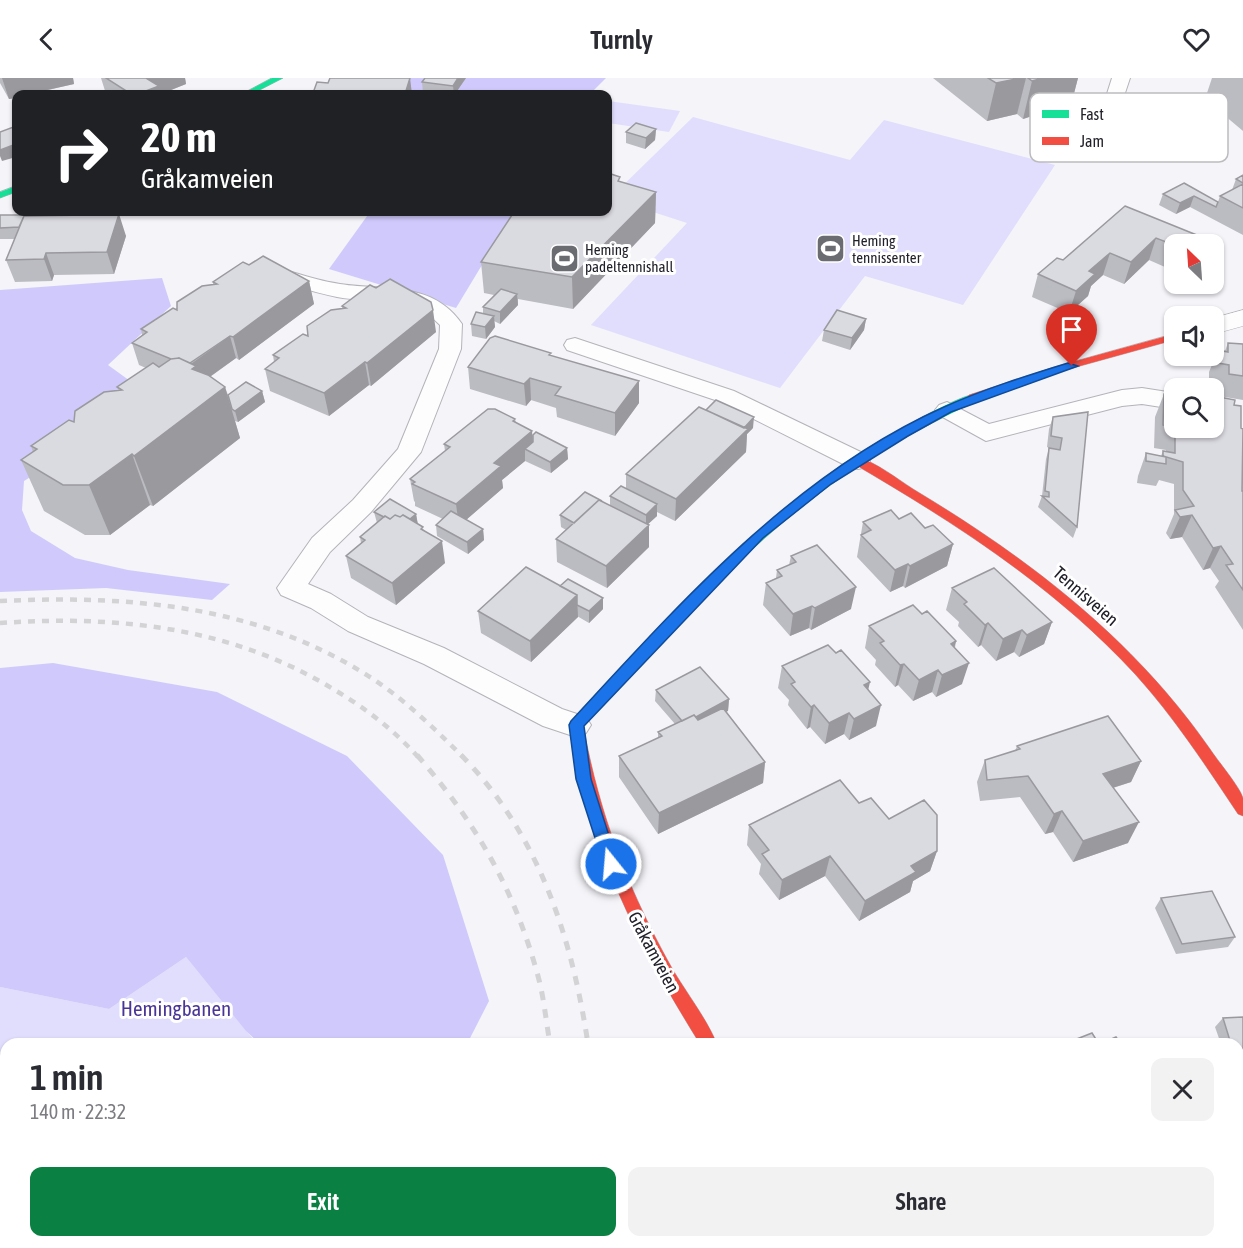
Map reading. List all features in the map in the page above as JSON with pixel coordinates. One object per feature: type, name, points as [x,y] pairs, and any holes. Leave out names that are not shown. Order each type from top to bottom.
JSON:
[{"type":"street","points":[[254,90],[279,78]]},
{"type":"street","points":[[1224,323],[1243,318]]},
{"type":"street","points":[[576,725],[704,588],[759,535],[794,505],[858,461],[947,410],[1011,385],[1164,340]]},
{"type":"street","name":"Tennisveien","points":[[858,461],[966,525],[1025,567],[1071,605],[1125,655],[1166,702],[1243,810]]},
{"type":"street","name":"Gråkamveien","points":[[576,725],[584,779],[611,864],[638,924],[686,1010],[705,1038]]},
{"type":"lane","points":[[1116,93],[1121,78]]},
{"type":"lane","points":[[254,273],[272,273],[342,292],[398,293],[440,310],[451,324],[450,349],[409,452],[362,506],[321,545],[291,588],[321,601],[358,624],[434,656],[553,718],[576,725]]},
{"type":"lane","points":[[575,345],[726,396],[858,461]]},
{"type":"lane","points":[[947,410],[986,434],[1122,398],[1142,396],[1164,399]]},
{"type":"green space","points":[[612,102],[680,111],[669,132],[612,124]]},
{"type":"green space","name":"Heming tennissenter","points":[[693,117],[850,160],[884,120],[1030,158],[1030,162],[1055,165],[963,305],[865,276],[780,388],[591,325],[687,223],[612,199],[612,196]]},
{"type":"green space","name":"Hemingbanen","points":[[186,957],[252,1038],[0,1038],[0,987],[109,1009]]},
{"type":"shaded area","points":[[363,78],[606,78],[594,90],[376,90]]},
{"type":"shaded area","points":[[367,216],[512,216],[456,308],[329,269]]},
{"type":"shaded area","points":[[162,278],[171,306],[108,365],[155,399],[24,481],[22,510],[31,531],[75,558],[128,570],[230,584],[212,600],[106,588],[0,592],[0,290]]},
{"type":"shaded area","points":[[53,663],[217,692],[347,756],[443,855],[489,1001],[470,1038],[254,1038],[186,957],[109,1009],[0,987],[0,668]]},
{"type":"building","points":[[106,78],[146,78],[159,86],[148,90],[125,90]]},
{"type":"building","points":[[330,78],[410,78],[406,90],[314,90],[317,82],[328,83]]},
{"type":"building","points":[[425,78],[458,78],[453,86],[422,82]]},
{"type":"building","points":[[988,78],[1021,78],[996,83]]},
{"type":"building","points":[[636,123],[656,129],[646,138],[626,132]]},
{"type":"building","points":[[12,128],[12,146],[0,150],[0,132]]},
{"type":"building","points":[[612,174],[620,177],[618,181],[656,192],[572,277],[481,262],[511,216],[612,216]]},
{"type":"building","points":[[1243,175],[1243,183],[1236,179]]},
{"type":"building","points":[[1184,183],[1218,202],[1216,207],[1194,196],[1180,203],[1163,194]]},
{"type":"building","points":[[1243,184],[1243,208],[1220,196]]},
{"type":"building","points":[[1125,206],[1194,234],[1164,234],[1164,241],[1156,238],[1131,262],[1110,253],[1089,271],[1095,274],[1076,291],[1038,274],[1057,258],[1063,260]]},
{"type":"building","points":[[0,215],[24,216],[19,227],[0,228]]},
{"type":"building","points":[[24,216],[118,216],[107,252],[46,253],[44,259],[6,260]]},
{"type":"building","points":[[263,256],[309,281],[233,337],[230,336],[190,363],[179,358],[171,359],[132,343],[147,332],[141,329],[173,308],[177,310],[177,302],[202,286],[217,284],[213,282],[243,262],[249,265]]},
{"type":"building","points":[[390,279],[431,302],[433,310],[367,363],[365,362],[324,393],[265,369],[279,358],[273,355],[303,334],[308,336],[307,326],[331,310],[346,308],[342,306],[370,285],[376,288]]},
{"type":"building","points":[[501,289],[517,294],[500,312],[483,307]]},
{"type":"building","points":[[837,310],[866,319],[852,338],[824,330]]},
{"type":"building","points":[[476,312],[494,316],[485,327],[471,324]]},
{"type":"building","points":[[495,336],[551,353],[549,355],[639,381],[615,413],[555,395],[561,387],[530,378],[524,384],[468,367],[490,338]]},
{"type":"building","points":[[1228,343],[1243,344],[1243,376],[1229,374],[1229,365],[1224,364],[1224,351],[1228,352]]},
{"type":"building","points":[[179,358],[196,366],[192,369],[208,375],[225,387],[134,456],[132,454],[89,485],[63,485],[21,460],[37,449],[31,446],[69,420],[74,422],[75,411],[104,392],[122,390],[117,387],[153,363],[159,367],[171,359]]},
{"type":"building","points":[[246,382],[262,391],[235,411],[232,409],[228,395]]},
{"type":"building","points":[[1224,398],[1235,400],[1234,405],[1241,406],[1243,590],[1226,565],[1233,564],[1221,546],[1213,548],[1192,515],[1180,517],[1175,510],[1194,506],[1183,490],[1183,462],[1163,456],[1163,451],[1175,453],[1175,438],[1224,438]]},
{"type":"building","points":[[716,400],[754,417],[744,428],[706,410]]},
{"type":"building","points":[[699,407],[748,429],[676,499],[626,474]]},
{"type":"building","points":[[488,409],[495,409],[515,419],[513,421],[532,431],[494,463],[501,466],[456,504],[412,484],[415,482],[410,479],[450,447],[444,444]]},
{"type":"building","points":[[1088,412],[1077,527],[1042,496],[1049,497],[1049,492],[1045,491],[1049,448],[1060,450],[1062,438],[1051,436],[1053,417]]},
{"type":"building","points":[[536,432],[567,448],[550,462],[525,449],[533,442],[533,435]]},
{"type":"building","points":[[1146,453],[1166,457],[1166,464],[1146,461]]},
{"type":"building","points":[[621,486],[657,504],[646,515],[610,496]]},
{"type":"building","points":[[585,492],[602,501],[599,500],[574,523],[560,515]]},
{"type":"building","points":[[390,499],[416,514],[410,519],[403,515],[400,517],[395,515],[390,519],[374,512]]},
{"type":"building","points":[[599,500],[649,525],[606,566],[556,539]]},
{"type":"building","points":[[891,510],[899,519],[911,513],[925,528],[933,525],[953,544],[910,566],[908,564],[895,570],[861,535],[871,530],[863,522]]},
{"type":"building","points":[[451,511],[483,529],[467,542],[436,525]]},
{"type":"building","points":[[395,515],[400,517],[403,515],[442,541],[392,583],[346,556],[365,540],[360,537],[385,516],[390,519]]},
{"type":"building","points":[[817,545],[856,587],[815,608],[812,606],[793,614],[766,583],[782,576],[777,570],[796,562],[791,556]]},
{"type":"building","points":[[526,567],[577,595],[530,641],[478,611]]},
{"type":"building","points":[[994,568],[1052,622],[1027,635],[1022,630],[1003,639],[988,623],[985,625],[964,604],[967,602],[952,588]]},
{"type":"building","points":[[568,579],[603,598],[589,611],[577,605],[577,595],[560,586]]},
{"type":"building","points":[[913,605],[922,614],[927,611],[956,641],[951,644],[969,663],[942,675],[938,670],[919,680],[904,664],[900,665],[880,643],[884,641],[869,626]]},
{"type":"building","points":[[828,645],[836,653],[841,650],[870,682],[864,685],[881,705],[854,719],[849,713],[829,723],[814,705],[811,707],[791,684],[795,682],[782,666]]},
{"type":"building","points":[[700,667],[729,699],[696,717],[694,715],[682,721],[656,690]]},
{"type":"building","points":[[723,708],[765,762],[659,813],[619,756],[662,736],[658,732],[694,715],[698,720]]},
{"type":"building","points":[[1108,716],[1141,761],[1103,774],[1139,822],[1083,841],[1062,811],[1054,814],[1028,776],[987,780],[985,760],[1020,749],[1017,746]]},
{"type":"building","points":[[840,780],[859,803],[871,798],[889,819],[924,800],[937,815],[937,851],[911,866],[916,872],[865,901],[830,856],[782,880],[762,854],[769,850],[749,825]]},
{"type":"building","points":[[1212,891],[1235,937],[1182,944],[1161,898]]},
{"type":"building","points":[[1243,1017],[1243,1038],[1229,1038],[1223,1018]]},
{"type":"building","points":[[1092,1033],[1095,1038],[1079,1038]]},
{"type":"railway","points":[[0,601],[98,600],[146,604],[193,610],[240,620],[285,635],[330,654],[373,679],[409,706],[461,755]]},
{"type":"railway","points":[[0,623],[87,621],[130,624],[214,639],[255,651],[294,668],[345,696],[389,728],[418,757]]},
{"type":"railway","points":[[417,755],[475,832],[505,885],[538,976],[549,1038]]},
{"type":"railway","points":[[461,755],[512,819],[548,889],[572,965],[587,1038]]},
{"type":"traffic: fast","points":[[254,90],[279,78]]},
{"type":"traffic: fast","points":[[0,195],[12,190]]},
{"type":"traffic: fast","points":[[577,730],[576,725],[666,628],[756,539],[856,462],[912,428],[973,398]]},
{"type":"traffic: jam","points":[[973,398],[1058,369],[1164,340]]},
{"type":"traffic: jam","points":[[858,461],[929,503],[997,549],[1031,573],[1094,626],[1157,690],[1202,749],[1243,810]]},
{"type":"traffic: jam","points":[[577,730],[596,814],[625,894],[664,970],[705,1038]]},
{"type":"place","name":"Heming tennissenter","points":[[831,249]]},
{"type":"place","name":"Heming padeltennishall","points":[[564,258]]},
{"type":"route","points":[[611,864],[584,779],[576,725],[622,675],[704,588],[759,535],[826,481],[904,433],[947,410],[1011,385],[1072,366]]}]
